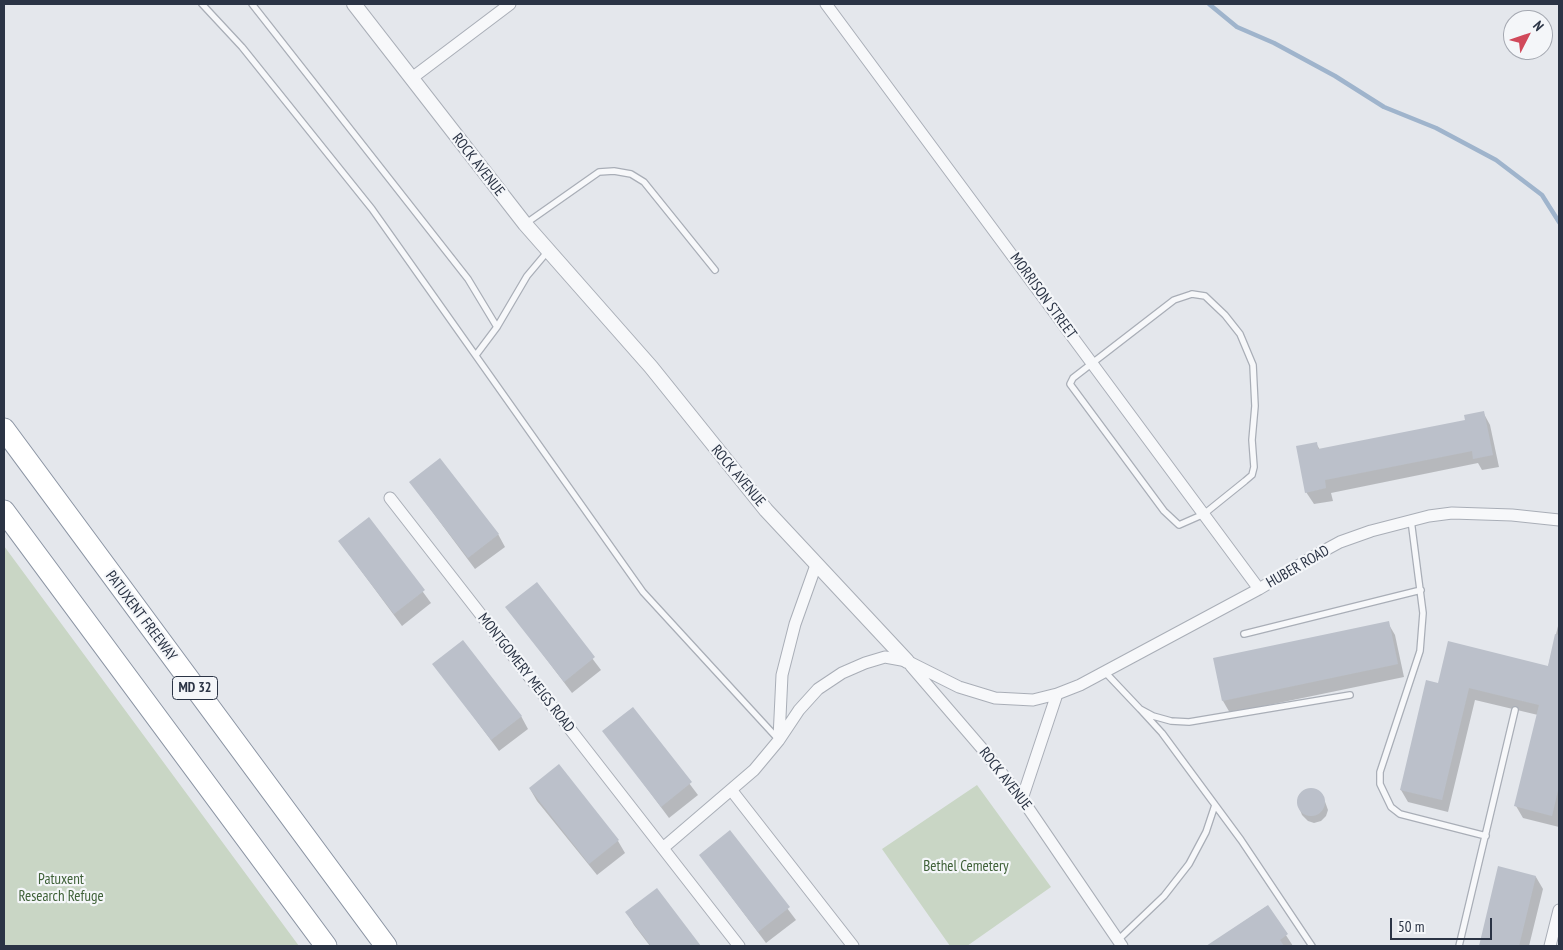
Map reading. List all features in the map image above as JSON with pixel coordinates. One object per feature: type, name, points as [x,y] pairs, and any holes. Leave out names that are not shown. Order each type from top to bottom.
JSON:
[{"type":"highway","name":"PATUXENT FREEWAY","points":[[4,429],[386,946]]},
{"type":"highway","points":[[4,511],[326,946]]},
{"type":"street","name":"ROCK AVENUE","points":[[354,4],[525,224],[652,367],[731,468],[816,565],[907,660],[985,752],[1022,799],[1120,943]]},
{"type":"street","points":[[412,78],[510,4]]},
{"type":"street","name":"MORRISON STREET","points":[[826,4],[1259,589]]},
{"type":"street","name":"MONTGOMERY MEIGS ROAD","points":[[390,498],[739,946]]},
{"type":"street","name":"HUBER ROAD","points":[[907,660],[959,687],[995,698],[1033,700],[1057,694],[1105,672],[1259,589],[1340,542],[1411,520],[1452,513],[1512,515],[1559,520]]},
{"type":"street","points":[[779,740],[782,675],[795,624],[816,565]]},
{"type":"street","points":[[663,848],[732,791],[765,758],[799,710],[818,689],[842,673],[885,657],[907,660]]},
{"type":"street","points":[[1022,799],[1057,694]]},
{"type":"street","points":[[732,791],[853,946]]},
{"type":"street","points":[[1550,946],[1559,910]]},
{"type":"lane","points":[[202,4],[242,47],[372,209],[644,592],[779,740]]},
{"type":"lane","points":[[252,4],[468,279],[497,327]]},
{"type":"lane","points":[[525,224],[598,172],[614,171],[631,174],[644,182],[715,270]]},
{"type":"lane","points":[[476,355],[497,327],[527,276],[548,251]]},
{"type":"lane","points":[[1192,294],[1205,296],[1240,334],[1253,365],[1255,406],[1252,440],[1254,467],[1252,475],[1204,514],[1185,524],[1175,524],[1070,384],[1073,378],[1174,300],[1192,294]]},
{"type":"lane","points":[[1411,520],[1423,613],[1420,651],[1380,772],[1380,784],[1391,807],[1400,814],[1486,836]]},
{"type":"lane","points":[[1244,634],[1421,590]]},
{"type":"lane","points":[[1105,672],[1162,733],[1215,805],[1312,946]]},
{"type":"lane","points":[[1140,709],[1152,716],[1171,722],[1189,722],[1350,695]]},
{"type":"lane","points":[[1460,946],[1515,710]]},
{"type":"lane","points":[[1120,943],[1164,896],[1190,864],[1206,832],[1215,805]]},
{"type":"green space","name":"Patuxent Research Refuge","points":[[4,546],[299,946],[4,946]]},
{"type":"green space","name":"Bethel Cemetery","points":[[977,785],[1051,887],[967,946],[950,946],[882,849]]},
{"type":"building","points":[[1484,411],[1493,455],[1473,459],[1472,451],[1325,480],[1326,488],[1305,493],[1296,446],[1317,442],[1318,449],[1465,420],[1464,415]]},
{"type":"building","points":[[440,458],[499,534],[468,558],[409,482]]},
{"type":"building","points":[[369,517],[425,590],[394,614],[338,541]]},
{"type":"building","points":[[537,582],[595,657],[564,682],[505,607]]},
{"type":"building","points":[[1389,621],[1398,664],[1222,701],[1213,658]]},
{"type":"building","points":[[1555,634],[1559,635],[1559,786],[1552,816],[1514,806],[1539,705],[1469,688],[1442,800],[1400,790],[1426,680],[1438,683],[1448,641],[1548,666]]},
{"type":"building","points":[[463,640],[522,716],[491,740],[432,664]]},
{"type":"building","points":[[633,707],[692,782],[661,807],[602,731]]},
{"type":"building","points":[[559,764],[619,840],[589,864],[529,788]]},
{"type":"building","points":[[1311,788],[1321,792],[1325,802],[1321,812],[1311,816],[1301,812],[1297,802],[1301,792]]},
{"type":"building","points":[[730,830],[790,907],[758,932],[699,855]]},
{"type":"building","points":[[1498,866],[1536,876],[1519,946],[1479,946]]},
{"type":"building","points":[[657,888],[701,946],[651,946],[625,912]]},
{"type":"building","points":[[1268,905],[1288,934],[1280,940],[1284,946],[1206,946]]},
{"type":"waterway","points":[[1209,4],[1237,27],[1274,43],[1335,76],[1384,107],[1436,128],[1496,160],[1542,195],[1559,222]]}]
